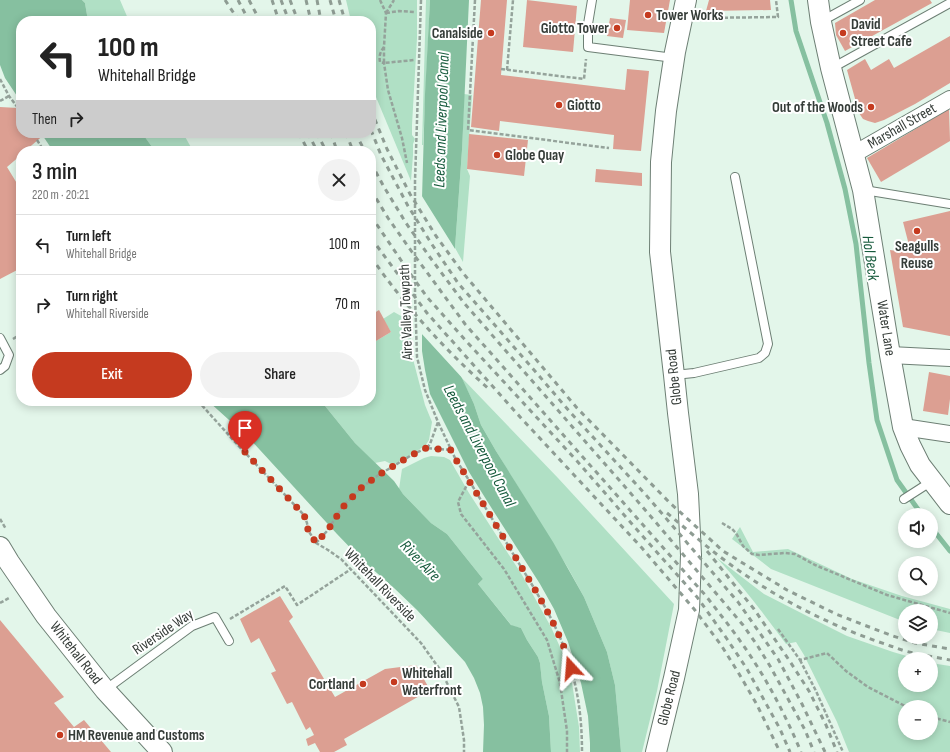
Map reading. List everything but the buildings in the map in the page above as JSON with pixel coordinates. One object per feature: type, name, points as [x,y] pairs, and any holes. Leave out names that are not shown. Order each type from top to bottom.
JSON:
[{"type":"street","name":"Water Lane","points":[[818,0],[831,68],[864,190],[903,427],[920,465],[924,486],[950,504]]},
{"type":"street","name":"Globe Road","points":[[656,752],[689,610],[692,555],[688,494],[660,252],[661,162],[666,111],[674,58],[684,9]]},
{"type":"street","name":"Marshall Street","points":[[854,154],[950,99]]},
{"type":"street","points":[[890,355],[950,358]]},
{"type":"street","points":[[903,427],[950,434]]},
{"type":"street","name":"Whitehall Road","points":[[0,547],[46,616],[105,690],[162,752]]},
{"type":"lane","points":[[592,0],[588,24],[588,47],[674,58]]},
{"type":"lane","points":[[821,22],[860,0]]},
{"type":"lane","points":[[831,68],[950,3]]},
{"type":"lane","points":[[674,375],[694,373],[759,358],[764,353],[768,344],[735,177]]},
{"type":"lane","points":[[864,190],[950,204]]},
{"type":"lane","points":[[0,338],[9,355],[6,366],[0,370]]},
{"type":"lane","points":[[904,499],[924,486]]},
{"type":"lane","name":"Riverside Way","points":[[105,690],[192,626],[215,617],[220,625]]},
{"type":"lane","points":[[220,625],[229,641]]},
{"type":"path","points":[[380,0],[386,13],[384,63],[388,90],[407,163]]},
{"type":"path","points":[[386,13],[394,0]]},
{"type":"path","name":"Aire Valley Towpath","points":[[421,0],[415,181],[415,294],[417,357],[425,390],[451,450],[534,588],[553,624],[567,656],[577,692],[582,727],[582,752]]},
{"type":"path","points":[[475,0],[474,66],[468,130],[609,148]]},
{"type":"path","points":[[507,70],[513,0]]},
{"type":"path","points":[[684,9],[778,17],[776,0]]},
{"type":"path","points":[[386,13],[399,11],[414,12]]},
{"type":"path","points":[[501,69],[584,79],[588,47]]},
{"type":"path","points":[[384,63],[414,60]]},
{"type":"path","points":[[0,79],[16,105]]},
{"type":"path","points":[[0,101],[9,96]]},
{"type":"path","points":[[37,140],[41,146]]},
{"type":"path","points":[[202,406],[304,515],[308,530],[316,543],[328,530],[342,508],[361,488],[377,476],[426,448],[430,444],[438,422]]},
{"type":"path","points":[[426,448],[451,450]]},
{"type":"path","points":[[469,481],[458,502],[461,514],[504,569],[547,640],[560,684],[567,731],[567,752]]},
{"type":"path","points":[[722,523],[736,533],[743,546],[752,554],[759,556],[785,553],[795,554],[815,566],[887,594],[950,613]]},
{"type":"path","name":"Whitehall Riverside","points":[[316,543],[342,559],[421,643],[441,672],[459,707],[464,740],[464,752]]},
{"type":"path","points":[[220,625],[285,586],[297,605],[351,569]]},
{"type":"path","points":[[0,603],[9,598]]},
{"type":"path","points":[[778,629],[800,660],[816,691],[843,752]]},
{"type":"path","points":[[800,660],[827,653],[846,671],[868,687],[898,702]]},
{"type":"path","points":[[938,719],[950,722]]},
{"type":"shaded area","points":[[82,0],[120,0],[127,16],[87,16],[85,3]]},
{"type":"shaded area","points":[[346,0],[417,0],[417,38],[412,125],[412,135],[415,139],[413,144],[411,181],[376,97],[376,16],[350,16]]},
{"type":"shaded area","points":[[426,0],[430,0],[422,145]]},
{"type":"shaded area","points":[[464,94],[472,95],[467,169],[470,176],[463,262],[455,248],[462,150]]},
{"type":"shaded area","points":[[146,138],[186,138],[190,146],[151,146]]},
{"type":"shaded area","points":[[394,312],[410,321],[411,345],[414,363],[425,405],[432,422],[429,440],[425,446],[393,465],[385,461],[375,463],[355,443],[325,406],[376,406],[376,341],[391,332],[383,319]]},
{"type":"shaded area","points":[[461,377],[558,478],[674,604],[657,691],[642,752],[621,752],[615,685],[607,652],[584,597],[481,425],[474,404]]},
{"type":"shaded area","points":[[431,456],[444,457],[450,460],[469,493],[522,575],[551,627],[564,656],[572,683],[579,727],[580,752],[551,752],[549,716],[538,657],[521,628],[512,626],[478,584],[483,579],[447,534],[431,523],[399,489],[402,469]]},
{"type":"shaded area","points":[[740,527],[753,552],[788,549],[852,579],[898,595],[898,596],[932,604],[898,604],[898,619],[771,569],[732,539]]},
{"type":"shaded area","points":[[717,558],[764,594],[847,636],[898,653],[898,692],[938,692],[938,664],[950,666],[950,752],[849,752],[837,722],[796,642],[786,644],[753,600]]},
{"type":"shaded area","points":[[938,606],[950,609],[950,633],[938,630]]},
{"type":"water","points":[[0,0],[82,0],[85,3],[87,16],[16,16],[16,94],[5,78],[0,65]]},
{"type":"water","name":"Leeds and Liverpool Canal","points":[[430,0],[469,0],[462,150],[455,248],[456,369],[461,376],[474,404],[481,425],[553,542],[584,597],[607,652],[615,685],[621,752],[590,752],[588,716],[581,683],[568,642],[554,609],[540,584],[469,472],[430,394],[422,351],[422,198],[425,94]]},
{"type":"water","points":[[44,138],[146,138],[151,146],[50,146]]},
{"type":"water","name":"River Aire","points":[[214,406],[325,406],[355,443],[394,481],[403,494],[431,523],[447,534],[483,579],[478,584],[511,625],[521,628],[540,663],[542,682],[549,716],[551,752],[483,752],[483,707],[480,693],[474,678],[465,662],[417,610],[361,559],[249,438]]},
{"type":"pier","points":[[420,193],[457,252],[458,369],[465,381],[421,333]]},
{"type":"waterway","name":"Hol Beck","points":[[791,0],[796,31],[827,123],[845,189],[856,244],[877,420],[897,480],[917,508]]},
{"type":"waterway","name":"Hol Beck","points":[[938,536],[950,551]]},
{"type":"railway","points":[[225,0],[236,16]]},
{"type":"railway","points":[[238,0],[246,16]]},
{"type":"railway","points":[[249,0],[257,16]]},
{"type":"railway","points":[[272,0],[277,16]]},
{"type":"railway","points":[[281,0],[287,16]]},
{"type":"railway","points":[[290,0],[296,16]]},
{"type":"railway","points":[[306,0],[310,16]]},
{"type":"railway","points":[[317,0],[320,16]]},
{"type":"railway","points":[[330,0],[335,16]]},
{"type":"railway","points":[[339,0],[344,16]]},
{"type":"railway","points":[[376,122],[387,149],[410,194],[436,236],[463,273],[577,408],[670,503],[723,551],[787,590],[836,614],[893,636],[915,643],[950,649]]},
{"type":"railway","points":[[302,138],[306,146]]},
{"type":"railway","points":[[310,138],[314,146]]},
{"type":"railway","points":[[320,138],[324,146]]},
{"type":"railway","points":[[333,138],[335,146]]},
{"type":"railway","points":[[348,138],[351,146]]},
{"type":"railway","points":[[358,138],[362,146]]},
{"type":"railway","points":[[374,138],[381,155],[408,206],[458,283],[570,412],[646,495],[738,602],[778,659],[825,752]]},
{"type":"railway","points":[[376,172],[406,223],[464,303],[647,512],[743,625],[770,666],[805,730],[814,752]]},
{"type":"railway","points":[[376,198],[412,252],[465,324],[706,596],[749,654],[768,684],[801,752]]},
{"type":"railway","points":[[376,223],[427,297],[577,461],[697,597],[747,669],[780,729],[790,752]]},
{"type":"railway","points":[[376,245],[427,313],[521,418],[642,548],[694,609],[721,645],[738,672],[756,703],[780,752]]},
{"type":"railway","points":[[376,264],[426,327],[473,375],[490,390]]},
{"type":"railway","points":[[667,513],[712,551],[737,569],[776,594],[816,616],[858,634],[905,651],[950,660]]},
{"type":"railway","points":[[707,551],[754,609],[789,660],[809,691],[826,725],[837,752]]},
{"type":"place","name":"Tower Works","points":[[648,15]]},
{"type":"place","name":"Giotto Tower","points":[[617,28]]},
{"type":"place","name":"Canalside","points":[[491,33]]},
{"type":"place","name":"David Street Cafe","points":[[843,33]]},
{"type":"place","name":"Giotto","points":[[559,105]]},
{"type":"place","name":"Out of the Woods","points":[[871,107]]},
{"type":"place","name":"Globe Quay","points":[[497,155]]},
{"type":"place","name":"Seagulls Reuse","points":[[917,231]]},
{"type":"place","name":"Whitehall Waterfront","points":[[394,682]]},
{"type":"place","name":"Cortland","points":[[363,684]]},
{"type":"place","name":"HM Revenue and Customs","points":[[60,735]]},
{"type":"route","points":[[245,452],[304,515],[308,530],[316,543],[328,530],[342,508],[361,488],[377,476],[426,448],[451,450],[534,588],[553,624],[571,668]]}]
